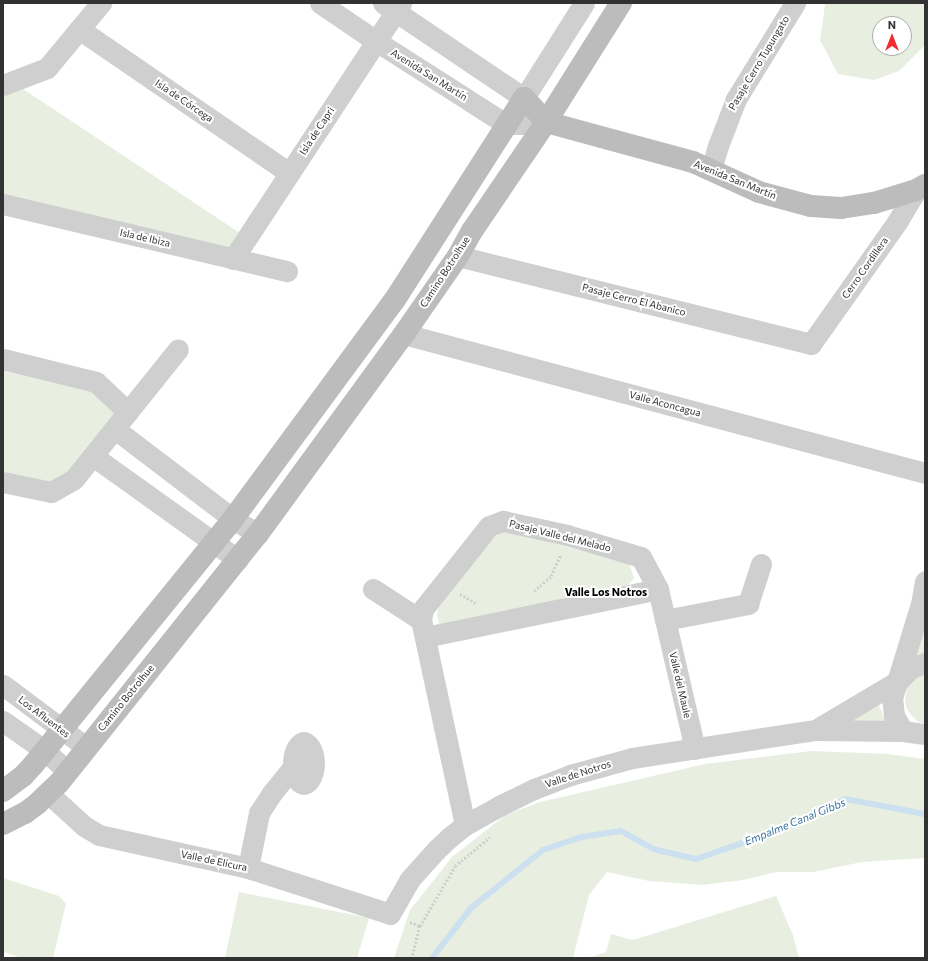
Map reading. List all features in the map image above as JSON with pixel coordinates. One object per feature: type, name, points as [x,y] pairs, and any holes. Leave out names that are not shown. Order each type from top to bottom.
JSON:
[{"type":"street","points":[[3,85],[46,68],[102,3]]},
{"type":"street","name":"Avenida San Martín","points":[[320,3],[376,41],[506,124],[546,122],[666,154],[711,170],[759,192],[811,206],[841,208],[874,203],[920,187]]},
{"type":"street","points":[[3,791],[23,776],[234,519],[394,301],[584,3]]},
{"type":"street","name":"Camino Botrolhue","points":[[3,824],[25,813],[49,794],[258,534],[404,334],[458,256],[472,232],[546,122],[621,3]]},
{"type":"street","name":"Pasaje Cerro Tupungato","points":[[711,170],[718,146],[736,99],[795,3]]},
{"type":"street","points":[[393,6],[524,98],[546,122]]},
{"type":"street","name":"Isla de Capri","points":[[234,259],[376,41],[393,6]]},
{"type":"street","name":"Isla de Córcega","points":[[79,29],[289,173]]},
{"type":"street","name":"Cerro Cordillera","points":[[811,344],[920,187]]},
{"type":"street","name":"Isla de Ibiza","points":[[3,204],[287,271]]},
{"type":"street","name":"Pasaje Cerro El Abanico","points":[[458,256],[811,344]]},
{"type":"street","name":"Valle Aconcagua","points":[[404,334],[925,473]]},
{"type":"street","points":[[3,482],[52,492],[74,479],[178,349]]},
{"type":"street","points":[[3,359],[96,382],[128,412]]},
{"type":"street","points":[[115,429],[234,519],[258,534]]},
{"type":"street","points":[[93,456],[238,560]]},
{"type":"street","points":[[143,492],[163,465]]},
{"type":"street","name":"Pasaje Valle del Melado","points":[[423,629],[423,609],[489,526],[503,521],[566,535],[641,557],[658,589],[665,620]]},
{"type":"street","points":[[665,620],[748,604],[761,564]]},
{"type":"street","points":[[903,731],[898,724],[892,707],[893,694],[921,604],[925,581]]},
{"type":"street","points":[[373,589],[423,629],[465,825]]},
{"type":"street","points":[[423,629],[658,589]]},
{"type":"street","name":"Valle del Maule","points":[[665,620],[695,749]]},
{"type":"street","name":"Valle de Notros","points":[[816,730],[898,681],[911,668],[925,663]]},
{"type":"street","name":"Los Afluentes","points":[[3,686],[86,747]]},
{"type":"street","points":[[3,721],[44,750],[67,771]]},
{"type":"street","name":"Valle de Notros","points":[[390,914],[399,896],[423,863],[440,845],[465,825],[499,806],[570,775],[632,758],[816,730],[903,731],[925,734]]},
{"type":"street","points":[[248,868],[259,813],[272,792],[298,761]]},
{"type":"street","name":"Valle de Elicura","points":[[49,794],[84,826],[99,835],[248,868],[390,914]]},
{"type":"path","points":[[531,593],[541,587],[551,576],[558,564],[566,535]]},
{"type":"path","points":[[445,581],[471,602],[481,606]]},
{"type":"path","points":[[412,958],[420,926],[455,866],[496,833]]},
{"type":"path","points":[[390,914],[420,926]]},
{"type":"green space","points":[[827,3],[925,3],[925,45],[899,71],[874,80],[838,74],[820,40],[825,5]]},
{"type":"green space","points":[[14,83],[246,237],[233,257],[3,203],[3,87]]},
{"type":"green space","points":[[3,360],[85,380],[127,412],[51,491],[3,481]]},
{"type":"green space","points":[[511,532],[629,563],[634,578],[627,587],[439,624],[437,614],[439,605],[481,547],[500,533]]},
{"type":"green space","points":[[925,617],[925,656],[916,659],[918,646]]},
{"type":"green space","points":[[925,672],[925,724],[917,721],[911,715],[906,707],[905,698],[907,688],[912,680]]},
{"type":"green space","points":[[878,702],[886,723],[845,723]]},
{"type":"green space","points":[[811,751],[888,754],[925,759],[925,858],[862,862],[813,872],[777,872],[743,880],[702,885],[649,881],[607,872],[589,895],[573,958],[394,958],[410,910],[452,857],[507,814],[540,802],[705,764]]},
{"type":"green space","points":[[3,878],[59,896],[66,904],[53,958],[22,958],[3,952]]},
{"type":"green space","points":[[239,892],[369,918],[357,958],[225,958]]},
{"type":"green space","points":[[776,896],[793,935],[799,958],[588,958],[606,952],[611,934],[633,940]]},
{"type":"waterway","name":"Empalme Canal Gibbs","points":[[432,958],[471,908],[543,850],[581,837],[621,831],[653,849],[696,859],[774,832],[846,799],[925,814]]},
{"type":"district","name":"Valle Los Notros","points":[[606,592]]}]
